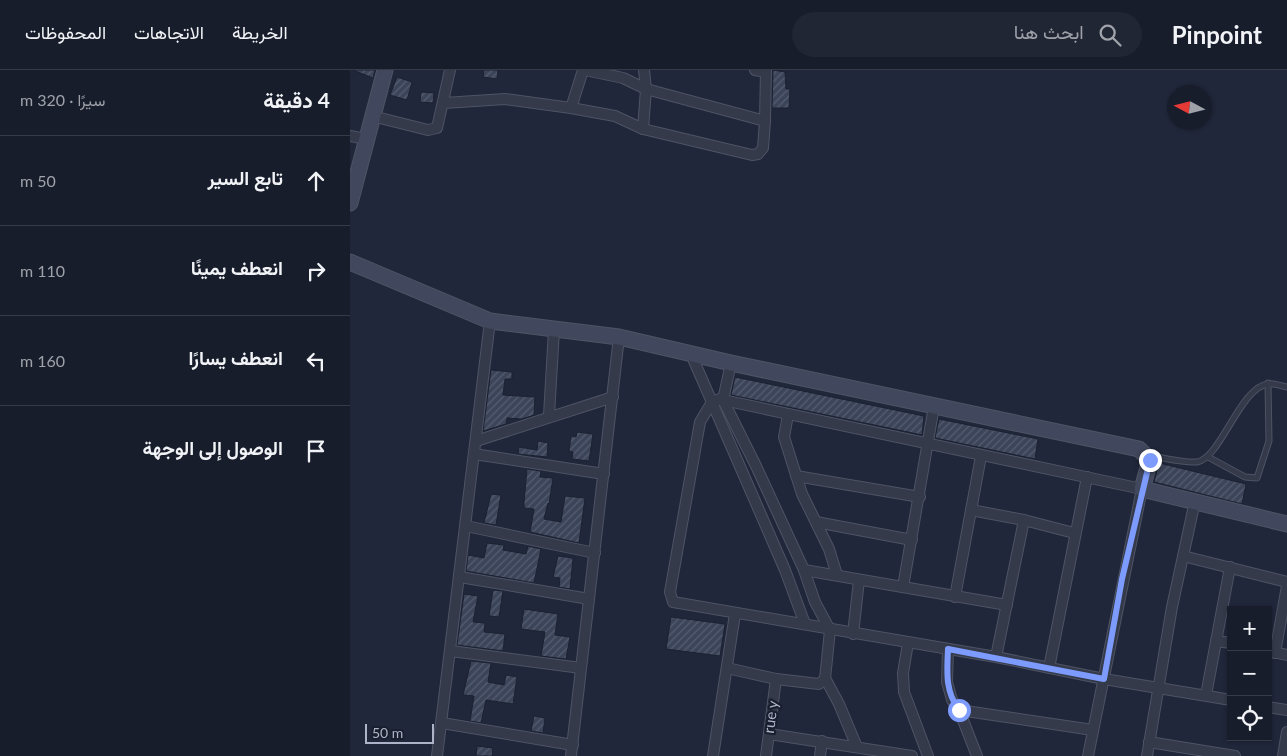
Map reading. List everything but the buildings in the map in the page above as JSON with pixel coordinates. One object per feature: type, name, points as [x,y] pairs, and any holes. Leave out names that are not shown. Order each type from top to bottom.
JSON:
[{"type":"street","points":[[350,203],[385,70]]},
{"type":"street","points":[[372,116],[428,130],[437,128],[450,70]]},
{"type":"street","points":[[571,108],[584,70],[623,78],[646,89],[765,121]]},
{"type":"street","points":[[643,129],[646,89],[644,70]]},
{"type":"street","points":[[444,103],[505,100],[571,108],[615,116],[643,129],[752,155],[758,154],[763,148],[765,121],[762,71]]},
{"type":"street","points":[[350,136],[366,139]]},
{"type":"street","points":[[350,262],[490,322],[620,337],[731,363],[1139,449],[1150,460],[1142,489],[1088,756]]},
{"type":"street","points":[[437,756],[490,322]]},
{"type":"street","points":[[549,415],[554,330]]},
{"type":"street","points":[[571,756],[620,337]]},
{"type":"street","points":[[691,354],[719,400],[804,570],[815,602],[830,630],[825,678],[839,704],[857,747]]},
{"type":"street","points":[[731,363],[719,400],[700,422],[670,592],[673,602],[996,657],[1104,679],[1227,699]]},
{"type":"street","points":[[476,441],[549,415],[613,396]]},
{"type":"street","points":[[719,400],[1142,489],[1287,524]]},
{"type":"street","points":[[719,400],[805,624]]},
{"type":"street","points":[[903,587],[920,497],[934,406]]},
{"type":"street","points":[[788,415],[784,437],[802,494],[829,549],[837,575]]},
{"type":"street","points":[[474,454],[604,474]]},
{"type":"street","points":[[955,596],[982,456]]},
{"type":"street","points":[[796,476],[920,497]]},
{"type":"street","points":[[1049,668],[1074,533],[1087,477]]},
{"type":"street","points":[[1147,756],[1182,556],[1196,501]]},
{"type":"street","points":[[971,510],[1024,520],[1074,533]]},
{"type":"street","points":[[996,657],[1024,520]]},
{"type":"street","points":[[816,522],[912,540]]},
{"type":"street","points":[[466,526],[594,553]]},
{"type":"street","points":[[1182,556],[1287,582]]},
{"type":"street","points":[[1206,695],[1230,567]]},
{"type":"street","points":[[804,570],[1007,605]]},
{"type":"street","points":[[460,577],[589,599]]},
{"type":"street","points":[[854,634],[859,580]]},
{"type":"street","points":[[1287,586],[1272,652],[1287,655]]},
{"type":"street","points":[[713,756],[735,614]]},
{"type":"street","points":[[1216,641],[1227,642]]},
{"type":"street","points":[[908,643],[903,673],[904,692],[928,756]]},
{"type":"street","points":[[948,649],[947,682],[952,700],[959,710],[976,756]]},
{"type":"street","points":[[451,651],[581,668]]},
{"type":"street","points":[[727,668],[776,679],[819,684],[825,678]]},
{"type":"street","name":"rue y","points":[[766,756],[776,679]]},
{"type":"street","points":[[1272,708],[1287,710]]},
{"type":"street","points":[[959,710],[1093,730]]},
{"type":"street","points":[[442,723],[573,745]]},
{"type":"street","points":[[1283,756],[1287,732]]},
{"type":"street","points":[[769,734],[857,747],[880,754],[912,756]]},
{"type":"street","points":[[820,756],[822,742]]},
{"type":"street","points":[[1149,742],[1235,756]]},
{"type":"lane","points":[[1208,457],[1245,476],[1258,478],[1269,441],[1268,383]]},
{"type":"lane","points":[[1148,456],[1197,462],[1208,457],[1236,413],[1259,387],[1268,383],[1287,387]]},
{"type":"route","points":[[959,710],[952,700],[947,682],[948,649],[1104,679],[1122,579],[1150,460]]}]
